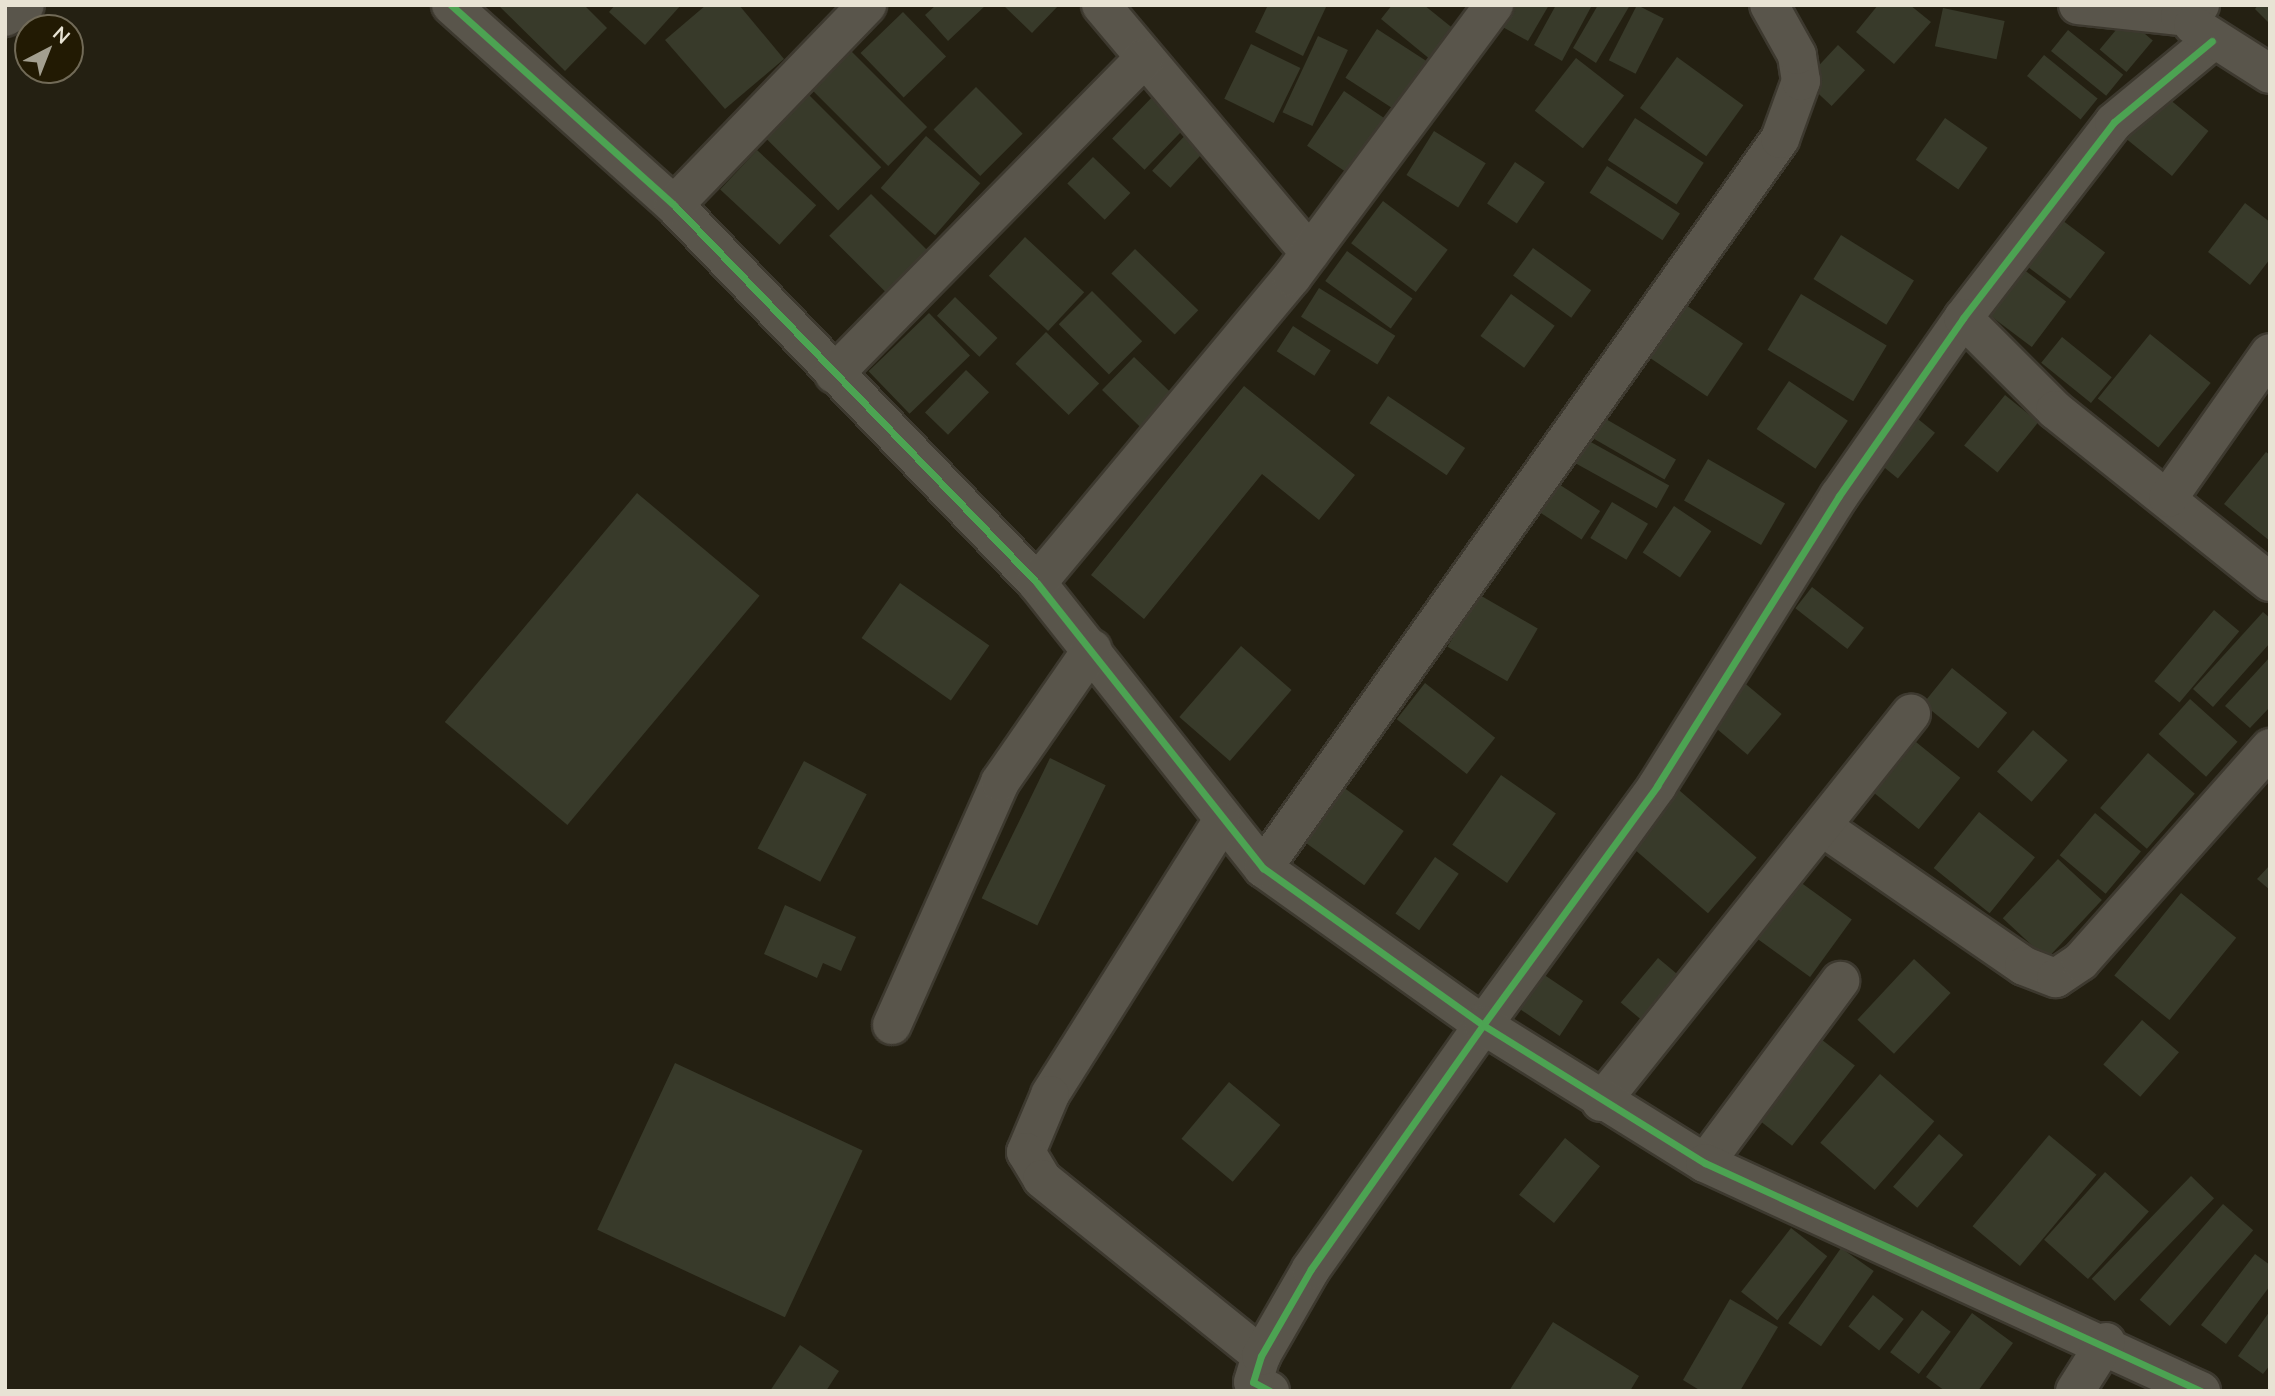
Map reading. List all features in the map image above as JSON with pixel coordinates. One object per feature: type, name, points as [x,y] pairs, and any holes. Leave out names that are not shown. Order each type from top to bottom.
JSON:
[{"type":"street","points":[[5,18],[25,5]]},
{"type":"street","points":[[451,5],[674,205],[1037,583],[1092,649],[1221,823],[1263,868],[1483,1025],[1601,1102],[1705,1163],[2106,1342],[2201,1391]]},
{"type":"street","points":[[674,205],[867,5]]},
{"type":"street","points":[[1101,5],[1310,253]]},
{"type":"street","points":[[1037,583],[1310,253],[1494,5]]},
{"type":"street","points":[[1263,868],[1780,139],[1801,81],[1797,55],[1769,5]]},
{"type":"street","points":[[2077,5],[2183,9],[2212,41],[2270,74]]},
{"type":"street","points":[[1221,823],[1050,1095],[1026,1152],[1042,1179],[1257,1380],[1311,1269],[1483,1025],[1657,786],[1839,496],[1963,318],[2114,122],[2212,41]]},
{"type":"street","points":[[834,374],[1145,58]]},
{"type":"street","points":[[1963,318],[2055,410],[2270,582]]},
{"type":"street","points":[[2168,498],[2270,353]]},
{"type":"street","points":[[892,1025],[1000,782],[1092,649]]},
{"type":"street","points":[[1601,1102],[1824,828],[1911,713]]},
{"type":"street","points":[[1824,828],[2024,966],[2056,978],[2081,961],[2270,748]]},
{"type":"street","points":[[1705,1163],[1839,981]]},
{"type":"street","points":[[2075,1391],[2106,1342]]},
{"type":"building","points":[[498,5],[584,5],[607,28],[565,71]]},
{"type":"building","points":[[615,5],[681,5],[645,45],[609,12]]},
{"type":"building","points":[[706,5],[739,5],[784,59],[725,109],[665,40]]},
{"type":"building","points":[[936,5],[986,5],[948,41],[925,15]]},
{"type":"building","points":[[1003,5],[1059,5],[1032,33]]},
{"type":"building","points":[[1268,5],[1327,5],[1303,56],[1255,32]]},
{"type":"building","points":[[1392,5],[1424,5],[1455,30],[1431,60],[1381,19]]},
{"type":"building","points":[[1511,5],[1549,5],[1528,41],[1499,25]]},
{"type":"building","points":[[1556,5],[1591,7],[1562,61],[1534,45]]},
{"type":"building","points":[[1598,5],[1630,5],[1596,63],[1573,48]]},
{"type":"building","points":[[1637,5],[1664,19],[1636,74],[1609,60]]},
{"type":"building","points":[[1878,5],[1910,5],[1931,22],[1894,64],[1856,32]]},
{"type":"building","points":[[2258,5],[2270,5],[2270,24],[2255,9]]},
{"type":"building","points":[[1943,8],[2005,21],[1997,59],[1935,46]]},
{"type":"building","points":[[903,12],[946,57],[904,98],[861,53]]},
{"type":"building","points":[[2126,18],[2153,40],[2126,72],[2100,49]]},
{"type":"building","points":[[1377,29],[1430,63],[1398,112],[1345,78]]},
{"type":"building","points":[[2068,30],[2123,75],[2106,96],[2051,51]]},
{"type":"building","points":[[1318,36],[1348,50],[1312,126],[1283,112]]},
{"type":"building","points":[[1251,44],[1300,68],[1274,123],[1224,99]]},
{"type":"building","points":[[1838,45],[1865,70],[1832,106],[1805,81]]},
{"type":"building","points":[[850,50],[927,127],[888,166],[811,89]]},
{"type":"building","points":[[2044,55],[2098,98],[2081,119],[2027,76]]},
{"type":"building","points":[[1677,57],[1743,105],[1706,156],[1640,108]]},
{"type":"building","points":[[1576,58],[1624,96],[1583,148],[1535,111]]},
{"type":"building","points":[[976,87],[1023,134],[980,176],[934,129]]},
{"type":"building","points":[[2158,90],[2209,131],[2172,176],[2121,135]]},
{"type":"building","points":[[1158,91],[1190,122],[1145,170],[1112,138]]},
{"type":"building","points":[[1344,91],[1396,126],[1359,181],[1307,146]]},
{"type":"building","points":[[807,93],[881,167],[838,210],[764,136]]},
{"type":"building","points":[[1635,118],[1704,163],[1677,205],[1608,160]]},
{"type":"building","points":[[1945,118],[1988,148],[1958,190],[1916,160]]},
{"type":"building","points":[[1191,129],[1209,146],[1170,188],[1152,171]]},
{"type":"building","points":[[1434,131],[1486,163],[1458,207],[1406,175]]},
{"type":"building","points":[[926,136],[980,183],[935,235],[881,188]]},
{"type":"building","points":[[757,150],[816,205],[779,245],[720,189]]},
{"type":"building","points":[[1093,157],[1130,193],[1105,220],[1067,184]]},
{"type":"building","points":[[1515,162],[1545,182],[1517,224],[1487,203]]},
{"type":"building","points":[[1607,166],[1680,213],[1663,240],[1590,193]]},
{"type":"building","points":[[871,194],[928,251],[887,293],[829,236]]},
{"type":"building","points":[[1383,201],[1448,250],[1416,292],[1351,243]]},
{"type":"building","points":[[2245,203],[2270,222],[2270,259],[2250,285],[2208,252]]},
{"type":"building","points":[[2058,217],[2105,253],[2070,299],[2023,263]]},
{"type":"building","points":[[1841,235],[1914,281],[1886,325],[1813,279]]},
{"type":"building","points":[[1025,237],[1084,292],[1048,331],[989,276]]},
{"type":"building","points":[[1533,248],[1591,290],[1571,318],[1513,276]]},
{"type":"building","points":[[1135,249],[1198,310],[1175,335],[1111,273]]},
{"type":"building","points":[[1347,251],[1413,299],[1391,329],[1325,281]]},
{"type":"building","points":[[2011,260],[2066,302],[2032,347],[1977,306]]},
{"type":"building","points":[[1319,288],[1395,336],[1377,365],[1301,317]]},
{"type":"building","points":[[1092,291],[1142,341],[1109,374],[1059,324]]},
{"type":"building","points":[[1511,294],[1555,326],[1524,368],[1480,336]]},
{"type":"building","points":[[1801,294],[1887,346],[1853,401],[1768,350]]},
{"type":"building","points":[[955,297],[997,338],[979,357],[937,316]]},
{"type":"building","points":[[1680,301],[1743,343],[1707,397],[1644,354]]},
{"type":"building","points":[[929,313],[970,355],[910,414],[869,371]]},
{"type":"building","points":[[1293,326],[1331,351],[1314,376],[1277,351]]},
{"type":"building","points":[[1046,332],[1099,383],[1069,415],[1015,364]]},
{"type":"building","points":[[2150,334],[2211,383],[2158,448],[2098,399]]},
{"type":"building","points":[[2062,337],[2112,377],[2091,403],[2041,363]]},
{"type":"building","points":[[1134,357],[1175,397],[1143,430],[1102,390]]},
{"type":"building","points":[[966,370],[989,392],[948,435],[925,412]]},
{"type":"building","points":[[1789,381],[1848,421],[1815,469],[1757,429]]},
{"type":"building","points":[[1244,386],[1355,475],[1319,520],[1262,474],[1144,619],[1091,575]]},
{"type":"building","points":[[2005,395],[2038,422],[1998,473],[1964,446]]},
{"type":"building","points":[[1388,396],[1465,448],[1447,475],[1370,423]]},
{"type":"building","points":[[1907,410],[1935,433],[1898,479],[1870,456]]},
{"type":"building","points":[[1592,411],[1676,460],[1665,479],[1580,431]]},
{"type":"building","points":[[1580,436],[1669,485],[1657,508],[1567,459]]},
{"type":"building","points":[[2266,452],[2270,455],[2270,541],[2224,504]]},
{"type":"building","points":[[1708,459],[1785,504],[1761,545],[1684,501]]},
{"type":"building","points":[[1554,481],[1600,511],[1582,539],[1535,510]]},
{"type":"building","points":[[637,493],[760,596],[567,825],[445,722]]},
{"type":"building","points":[[1612,502],[1648,524],[1626,560],[1590,538]]},
{"type":"building","points":[[1674,506],[1711,531],[1680,578],[1643,552]]},
{"type":"building","points":[[900,583],[989,646],[951,700],[862,638]]},
{"type":"building","points":[[1812,587],[1864,628],[1847,649],[1795,608]]},
{"type":"building","points":[[1478,594],[1538,628],[1507,681],[1448,647]]},
{"type":"building","points":[[2214,610],[2239,631],[2180,702],[2154,681]]},
{"type":"building","points":[[2263,612],[2270,618],[2270,643],[2213,707],[2193,689]]},
{"type":"building","points":[[1241,646],[1292,690],[1230,761],[1179,717]]},
{"type":"building","points":[[2270,657],[2270,707],[2250,728],[2225,706]]},
{"type":"building","points":[[1952,668],[2007,713],[1978,748],[1923,704]]},
{"type":"building","points":[[1741,680],[1782,714],[1748,755],[1707,721]]},
{"type":"building","points":[[1425,683],[1495,738],[1467,774],[1397,719]]},
{"type":"building","points":[[2190,699],[2238,742],[2206,777],[2159,734]]},
{"type":"building","points":[[2033,730],[2068,760],[2032,802],[1997,772]]},
{"type":"building","points":[[1916,742],[1960,778],[1919,829],[1874,793]]},
{"type":"building","points":[[2148,753],[2195,794],[2147,849],[2100,808]]},
{"type":"building","points":[[1050,758],[1106,785],[1037,925],[982,898]]},
{"type":"building","points":[[804,761],[867,794],[820,882],[758,848]]},
{"type":"building","points":[[1501,775],[1556,813],[1507,883],[1452,845]]},
{"type":"building","points":[[1672,784],[1757,857],[1708,913],[1623,840]]},
{"type":"building","points":[[1343,787],[1404,831],[1364,885],[1304,841]]},
{"type":"building","points":[[1979,812],[2035,857],[1990,913],[1934,868]]},
{"type":"building","points":[[2095,813],[2141,852],[2106,894],[2060,855]]},
{"type":"building","points":[[1435,857],[1459,874],[1419,930],[1395,914]]},
{"type":"building","points":[[2058,859],[2102,900],[2047,959],[2003,918]]},
{"type":"building","points":[[2270,865],[2270,890],[2257,879]]},
{"type":"building","points":[[1796,879],[1852,920],[1810,977],[1754,936]]},
{"type":"building","points":[[2181,893],[2236,938],[2169,1020],[2114,975]]},
{"type":"building","points":[[785,905],[856,937],[841,971],[823,963],[817,978],[764,954]]},
{"type":"building","points":[[1658,958],[1681,977],[1644,1022],[1621,1002]]},
{"type":"building","points":[[1914,959],[1951,993],[1894,1054],[1857,1020]]},
{"type":"building","points":[[1540,972],[1583,1001],[1560,1036],[1517,1007]]},
{"type":"building","points":[[2142,1020],[2179,1052],[2140,1097],[2103,1065]]},
{"type":"building","points":[[1821,1039],[1855,1065],[1792,1146],[1758,1119]]},
{"type":"building","points":[[675,1063],[863,1150],[785,1317],[597,1230]]},
{"type":"building","points":[[1880,1074],[1934,1121],[1875,1190],[1820,1143]]},
{"type":"building","points":[[1229,1082],[1280,1125],[1233,1182],[1181,1139]]},
{"type":"building","points":[[1939,1134],[1963,1155],[1917,1208],[1893,1187]]},
{"type":"building","points":[[2049,1135],[2096,1175],[2020,1266],[1973,1226]]},
{"type":"building","points":[[1565,1138],[1600,1166],[1554,1223],[1519,1195]]},
{"type":"building","points":[[2105,1172],[2149,1211],[2088,1279],[2044,1240]]},
{"type":"building","points":[[2191,1176],[2214,1198],[2115,1301],[2092,1279]]},
{"type":"building","points":[[2223,1204],[2253,1230],[2170,1326],[2140,1300]]},
{"type":"building","points":[[1791,1228],[1827,1256],[1777,1320],[1741,1292]]},
{"type":"building","points":[[1841,1248],[1874,1271],[1821,1346],[1788,1323]]},
{"type":"building","points":[[2255,1254],[2270,1265],[2270,1286],[2226,1344],[2201,1325]]},
{"type":"building","points":[[1873,1295],[1904,1319],[1879,1351],[1848,1327]]},
{"type":"building","points":[[1730,1299],[1778,1327],[1740,1391],[1701,1391],[1683,1380]]},
{"type":"building","points":[[1922,1310],[1951,1332],[1919,1374],[1890,1352]]},
{"type":"building","points":[[2270,1311],[2270,1365],[2263,1374],[2238,1356]]},
{"type":"building","points":[[1972,1313],[2013,1343],[1978,1391],[1945,1391],[1926,1377]]},
{"type":"building","points":[[1553,1322],[1639,1376],[1630,1391],[1509,1391]]},
{"type":"building","points":[[800,1345],[839,1371],[826,1391],[770,1391]]},
{"type":"cycle path","points":[[451,5],[674,205],[1037,583],[1263,868],[1483,1025],[1657,786],[1839,496],[1963,318],[2114,122],[2212,41]]},
{"type":"cycle path","points":[[1270,1391],[1253,1382],[1261,1356],[1311,1269],[1483,1025],[1705,1163],[2201,1391]]}]
